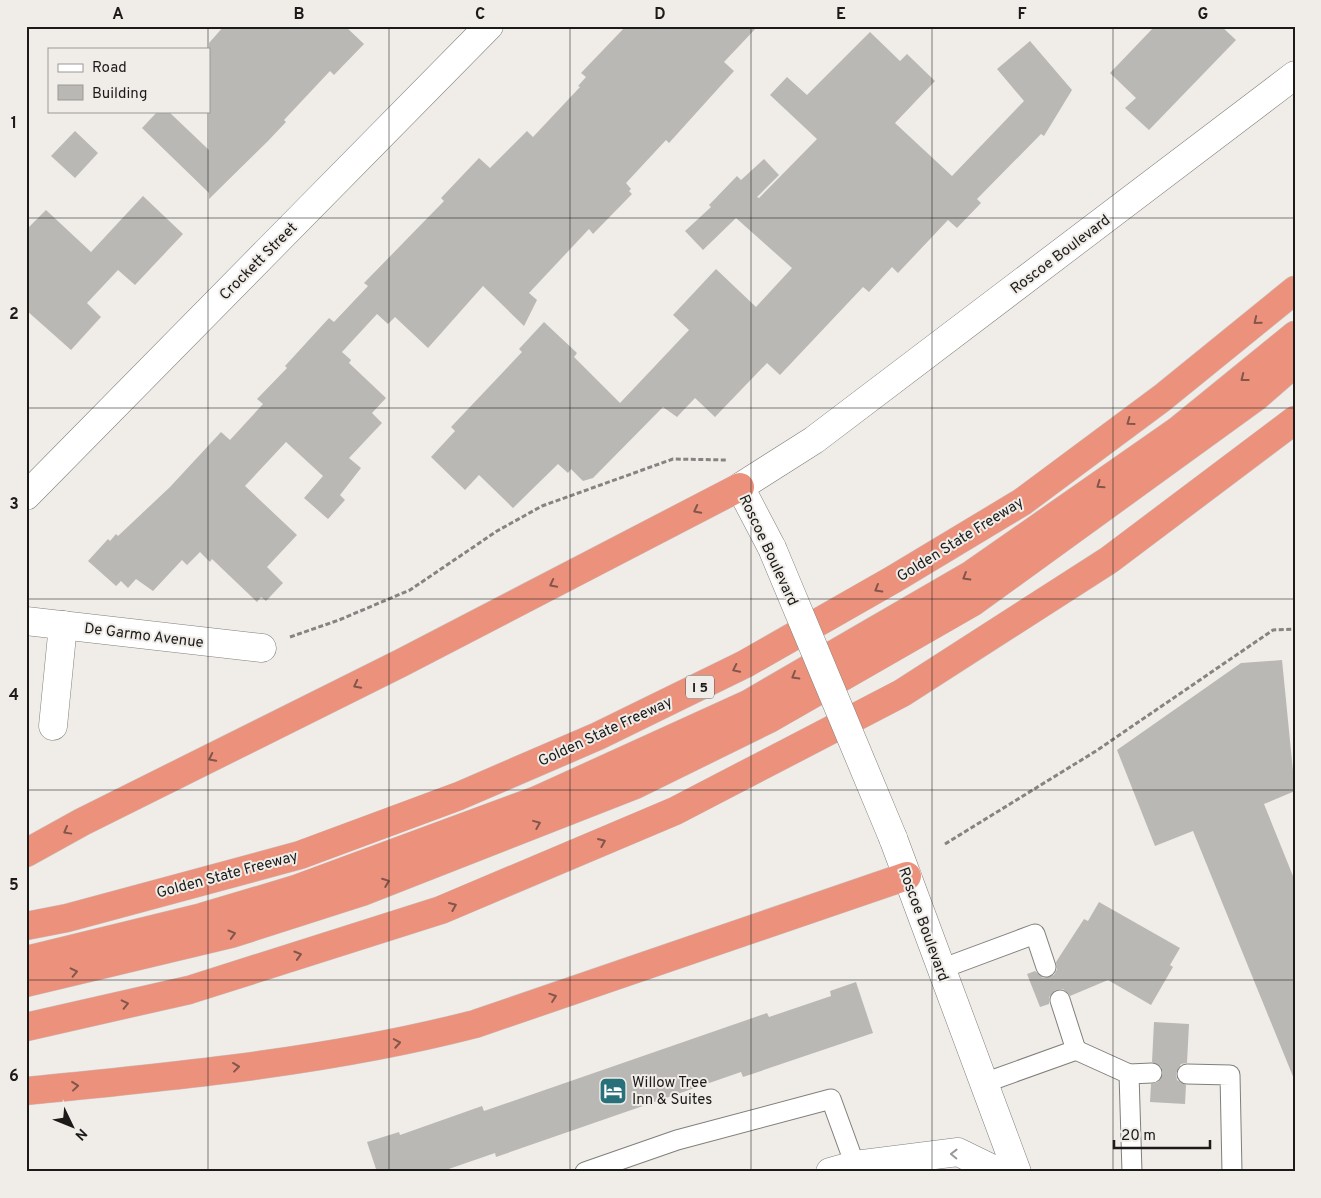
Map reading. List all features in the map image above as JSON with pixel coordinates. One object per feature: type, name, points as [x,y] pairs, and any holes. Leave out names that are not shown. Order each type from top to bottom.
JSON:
[{"type":"highway","name":"Golden State Freeway","points":[[26,926],[67,918],[300,855],[477,788],[598,736],[745,664],[894,579],[1022,502],[1162,398],[1295,290]]},
{"type":"highway","points":[[26,960],[202,917],[296,889],[537,800],[748,704],[972,574],[1177,431],[1295,335]]},
{"type":"highway","points":[[26,983],[231,934],[362,892],[635,785],[769,719],[973,602],[1256,396],[1295,363]]},
{"type":"highway","points":[[26,1026],[189,990],[441,910],[675,811],[902,693],[1109,560],[1295,420]]},
{"type":"highway","points":[[26,853],[82,822],[400,663],[740,487]]},
{"type":"highway","points":[[26,1091],[302,1059],[415,1039],[475,1024],[907,876]]},
{"type":"main road","name":"Crockett Street","points":[[26,496],[489,26]]},
{"type":"main road","name":"Roscoe Boulevard","points":[[1017,1172],[893,838],[772,548],[740,487],[814,440],[1295,75]]},
{"type":"main road","name":"De Garmo Avenue","points":[[26,621],[262,648]]},
{"type":"main road","points":[[53,726],[64,625]]},
{"type":"main road","points":[[843,1168],[958,1152],[998,1172]]},
{"type":"lane","points":[[941,969],[1035,934],[1046,966]]},
{"type":"lane","points":[[1060,1000],[1076,1050]]},
{"type":"lane","points":[[984,1083],[1076,1050],[1129,1074],[1152,1073]]},
{"type":"lane","points":[[1129,1074],[1132,1172]]},
{"type":"lane","points":[[1187,1074],[1230,1075],[1232,1172]]},
{"type":"lane","points":[[585,1172],[677,1140],[831,1099],[843,1168]]},
{"type":"path","points":[[262,648],[347,617],[410,590],[481,541],[542,506],[674,458],[722,459],[730,462],[740,487]]},
{"type":"path","points":[[945,844],[1096,751],[1274,630],[1295,629]]},
{"type":"building","points":[[224,26],[345,26],[364,44],[334,75],[330,71],[284,120],[286,122],[209,199],[209,193],[142,128],[157,112],[169,112],[209,150],[209,43]]},
{"type":"building","points":[[626,26],[758,26],[724,62],[734,71],[669,143],[666,140],[626,183],[631,189],[629,191],[632,194],[593,234],[589,229],[529,293],[537,300],[524,326],[483,286],[428,348],[395,317],[388,324],[377,314],[342,352],[351,360],[349,363],[386,398],[372,413],[382,423],[349,458],[361,468],[340,495],[345,500],[328,519],[304,498],[323,476],[286,442],[245,486],[297,535],[267,567],[283,583],[266,601],[261,597],[257,602],[212,559],[210,562],[200,552],[187,565],[182,560],[153,591],[136,579],[128,588],[121,581],[116,586],[88,561],[108,539],[110,541],[116,534],[118,536],[170,487],[221,432],[230,440],[263,404],[257,399],[287,368],[285,366],[329,318],[334,322],[368,286],[364,283],[444,201],[441,198],[479,158],[490,168],[527,131],[533,137],[580,87],[578,86],[586,77],[581,73]]},
{"type":"building","points":[[1155,26],[1221,26],[1236,40],[1149,130],[1125,108],[1136,98],[1110,73]]},
{"type":"building","points":[[870,32],[900,61],[907,54],[935,81],[895,123],[952,176],[1024,101],[997,69],[1030,41],[1072,90],[1044,136],[1041,134],[977,199],[981,203],[957,228],[948,220],[898,273],[892,267],[869,292],[863,287],[780,375],[767,363],[715,417],[695,398],[677,417],[663,407],[593,478],[583,481],[571,469],[568,473],[558,464],[513,508],[479,475],[465,490],[431,457],[455,431],[451,427],[522,352],[519,349],[544,322],[577,353],[574,357],[620,403],[689,330],[673,315],[716,269],[756,307],[792,268],[736,218],[703,250],[685,231],[711,207],[709,205],[737,176],[741,180],[764,159],[779,175],[757,197],[759,198],[817,139],[770,95],[787,77],[807,95]]},
{"type":"building","points":[[75,131],[98,153],[75,178],[51,156]]},
{"type":"building","points":[[143,196],[183,234],[135,285],[118,270],[87,303],[101,317],[71,350],[26,310],[26,230],[46,210],[91,252]]},
{"type":"building","points":[[1282,660],[1295,791],[1264,804],[1295,881],[1294,1079],[1193,831],[1155,846],[1117,750],[1241,663]]},
{"type":"building","points":[[1099,902],[1180,948],[1170,965],[1173,967],[1151,1005],[1108,980],[1070,996],[1063,989],[1056,990],[1049,997],[1049,1004],[1040,1007],[1027,974],[1035,971],[1043,978],[1054,975],[1057,969],[1056,962],[1084,919],[1088,921]]},
{"type":"building","name":"Willow Tree Inn & Suites","points":[[856,982],[873,1033],[743,1077],[741,1072],[496,1157],[495,1153],[440,1172],[377,1172],[367,1142],[399,1132],[400,1135],[482,1106],[484,1111],[767,1013],[769,1017],[831,996],[830,991]]},
{"type":"building","points":[[1154,1022],[1189,1024],[1187,1063],[1181,1064],[1176,1073],[1177,1080],[1186,1085],[1185,1104],[1150,1102],[1151,1084],[1158,1082],[1163,1073],[1161,1067],[1152,1062]]},
{"type":"place","name":"Willow Tree Inn & Suites","points":[[613,1091]]}]
